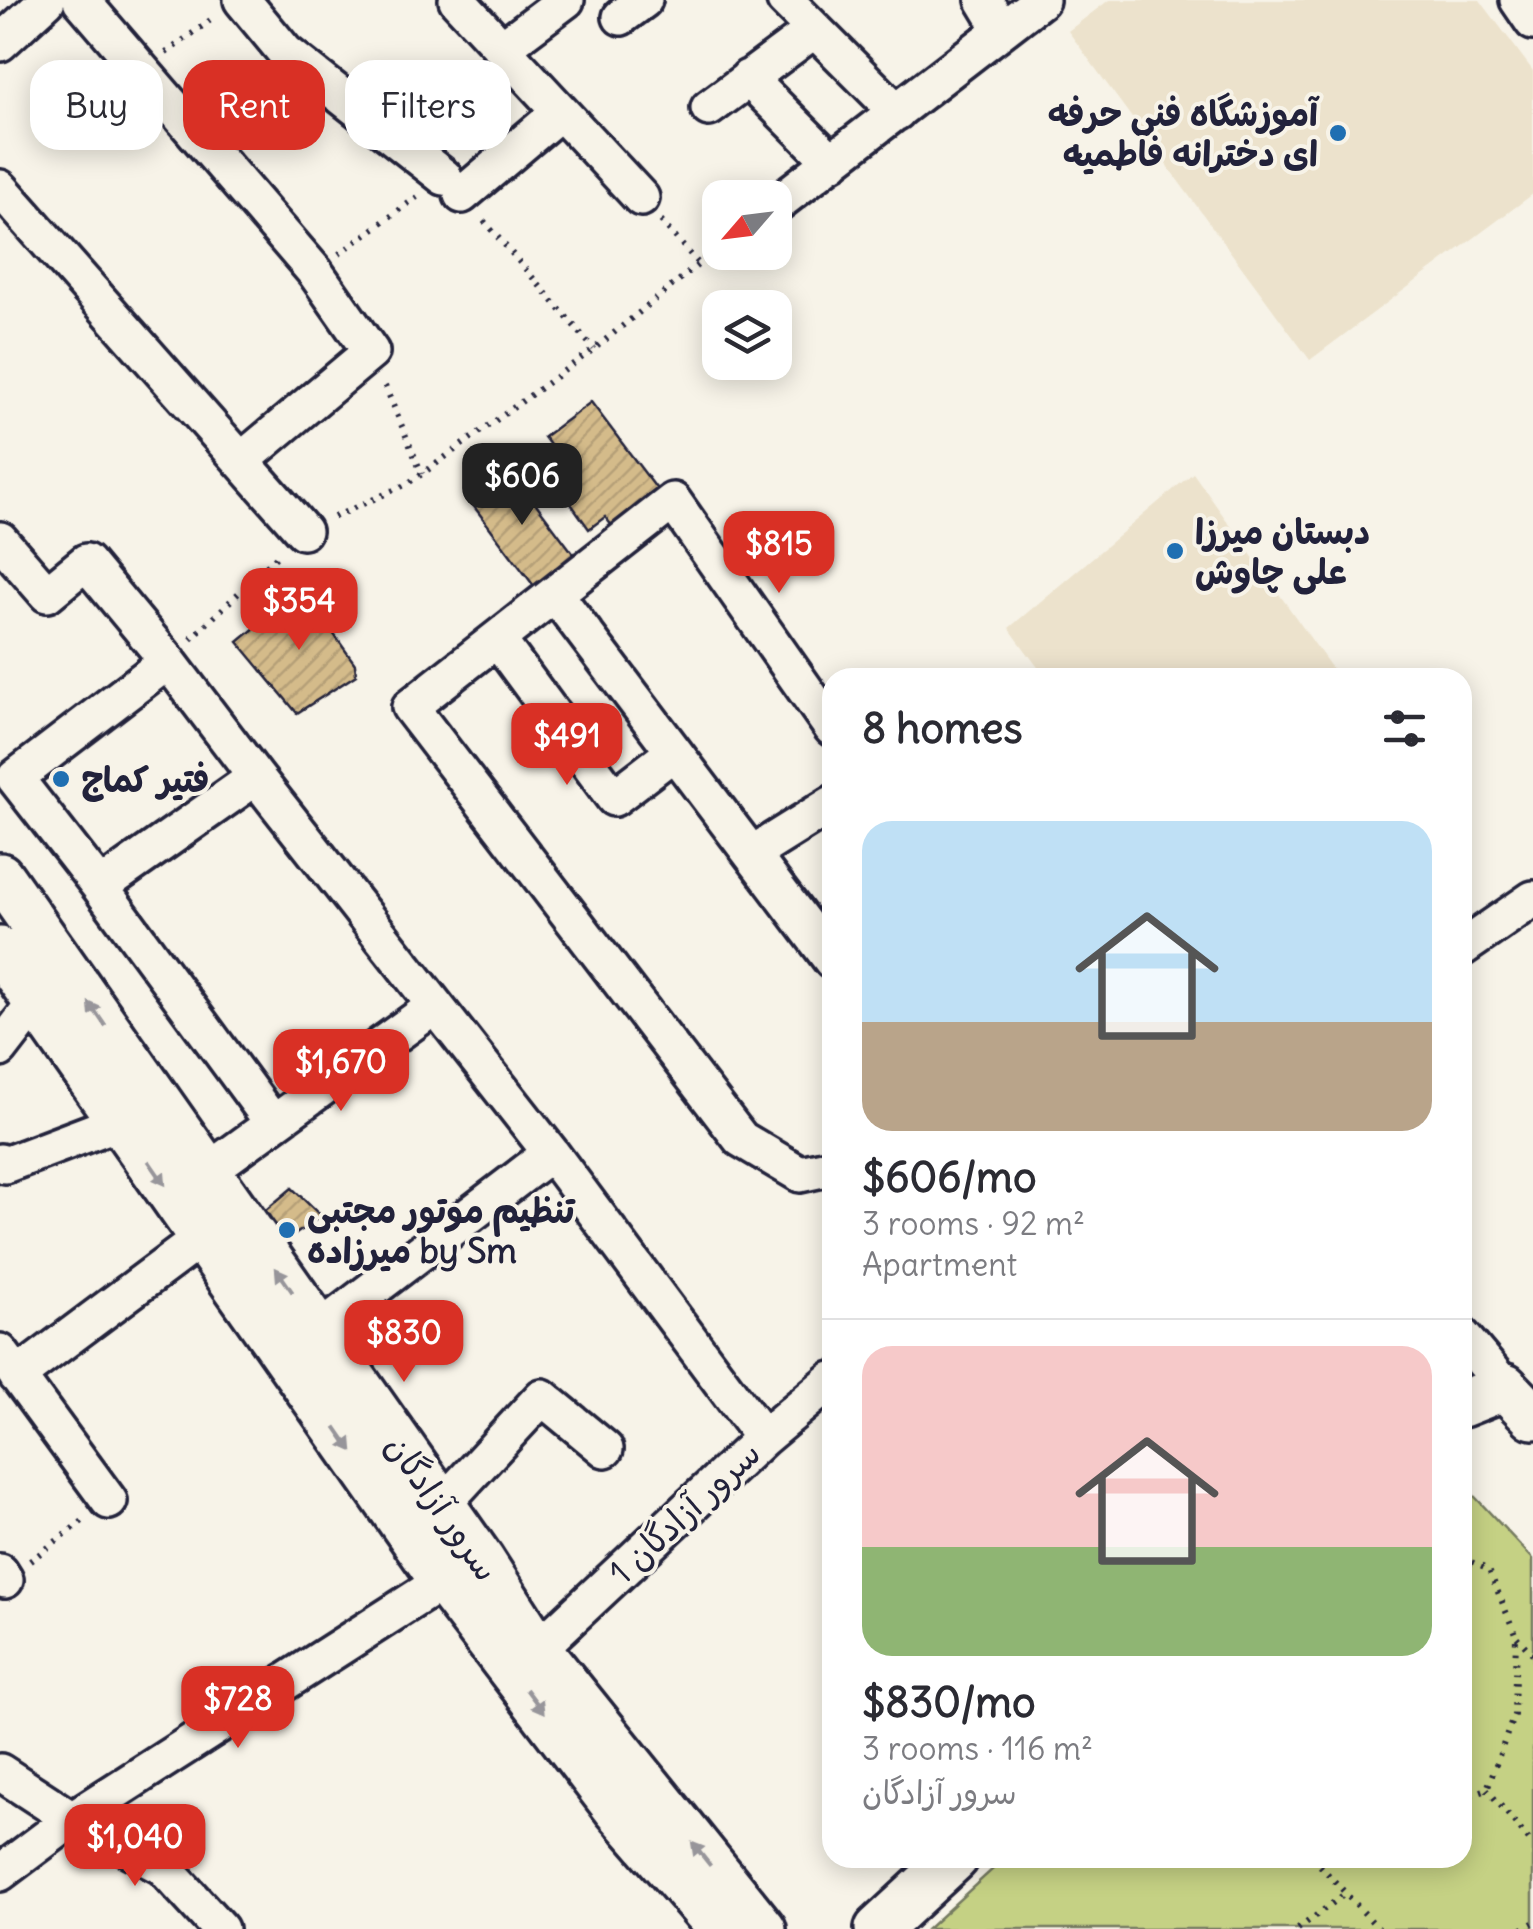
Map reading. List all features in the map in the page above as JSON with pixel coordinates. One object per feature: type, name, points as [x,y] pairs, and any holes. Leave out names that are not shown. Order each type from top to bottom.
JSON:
[{"type":"main road","name":"سرور آزادگان","points":[[0,876],[121,1122],[444,1581],[617,1809],[721,1929]]},
{"type":"main road","name":"سرور آزادگان","points":[[0,950],[53,988],[208,1171],[482,1560],[538,1649],[763,1929]]},
{"type":"main road","points":[[1472,1403],[1519,1401]]},
{"type":"main road","points":[[878,1929],[944,1868]]},
{"type":"street","points":[[0,43],[47,0]]},
{"type":"street","points":[[80,0],[132,60]]},
{"type":"street","points":[[458,0],[641,198]]},
{"type":"street","points":[[502,48],[566,0]]},
{"type":"street","points":[[785,0],[896,112]]},
{"type":"street","points":[[792,192],[896,112],[993,15],[1042,0]]},
{"type":"street","points":[[1518,0],[1533,22]]},
{"type":"street","points":[[232,6],[453,186],[560,112]]},
{"type":"street","points":[[709,108],[814,30]]},
{"type":"street","points":[[748,78],[832,162]]},
{"type":"street","points":[[163,96],[316,272],[371,352],[241,461]]},
{"type":"street","points":[[0,188],[303,531]]},
{"type":"street","points":[[822,714],[673,502],[410,707],[741,1139],[800,1174],[822,1169]]},
{"type":"street","points":[[0,540],[47,594],[86,562],[168,661],[551,1153],[763,1438]]},
{"type":"street","points":[[554,594],[822,948]]},
{"type":"street","points":[[498,638],[614,798],[674,752]]},
{"type":"street","points":[[168,661],[15,778],[273,1123]]},
{"type":"street","points":[[100,888],[256,777]]},
{"type":"street","points":[[752,854],[822,810]]},
{"type":"street","points":[[1472,941],[1533,900]]},
{"type":"street","points":[[0,1049],[53,988]]},
{"type":"street","points":[[208,1171],[435,1006]]},
{"type":"street","points":[[0,1162],[5,1165],[121,1122]]},
{"type":"street","points":[[319,1330],[551,1153]]},
{"type":"street","points":[[109,1501],[9,1364],[202,1237]]},
{"type":"street","points":[[1472,1347],[1519,1401]]},
{"type":"street","name":"سرور آزادگان 1","points":[[538,1649],[763,1438],[822,1388]]},
{"type":"street","points":[[442,1504],[542,1397],[605,1449]]},
{"type":"street","points":[[0,1873],[72,1820],[444,1581]]},
{"type":"street","points":[[0,1772],[72,1820],[162,1866],[220,1929]]},
{"type":"path","points":[[158,60],[232,6]]},
{"type":"path","points":[[316,272],[453,186],[594,348]]},
{"type":"path","points":[[641,198],[698,263]]},
{"type":"path","points":[[168,661],[303,531],[422,474],[594,348],[702,260]]},
{"type":"path","points":[[371,352],[422,474]]},
{"type":"path","points":[[2,1576],[109,1501]]},
{"type":"path","points":[[1472,1562],[1489,1570],[1516,1636],[1533,1655]]},
{"type":"path","points":[[1472,1794],[1486,1789],[1514,1715],[1516,1636]]},
{"type":"path","points":[[1486,1789],[1533,1845]]},
{"type":"path","points":[[1322,1868],[1380,1929]]},
{"type":"path","points":[[1298,1929],[1346,1893]]},
{"type":"path","points":[[1522,1929],[1533,1923]]},
{"type":"shaded area","name":"آموزشگاه فنی حرفه ای دخترانه فاطمیه","points":[[1109,0],[1480,0],[1533,71],[1533,194],[1310,360],[1068,31]]},
{"type":"shaded area","name":"دبستان میرزا علی چاوش","points":[[1193,473],[1332,668],[1038,668],[1009,628]]},
{"type":"green space","points":[[1472,1494],[1533,1559],[1533,1929],[927,1929],[994,1868],[1472,1868]]},
{"type":"building","points":[[591,402],[659,492],[613,527],[605,517],[589,529],[562,491],[576,480],[544,437]]},
{"type":"building","points":[[507,465],[578,560],[537,590],[466,496]]},
{"type":"building","points":[[302,589],[355,664],[356,675],[297,713],[238,642]]},
{"type":"building","name":"تنظیم موتور مجتبی میرزاده by Sm","points":[[292,1188],[321,1216],[282,1244],[261,1214]]},
{"type":"place","name":"آموزشگاه فنی حرفه ای دخترانه فاطمیه","points":[[1338,133]]},
{"type":"place","name":"دبستان میرزا علی چاوش","points":[[1175,551]]},
{"type":"place","name":"فتیر کماج","points":[[61,779]]},
{"type":"place","name":"تنظیم موتور مجتبی میرزاده by Sm","points":[[287,1230]]}]
